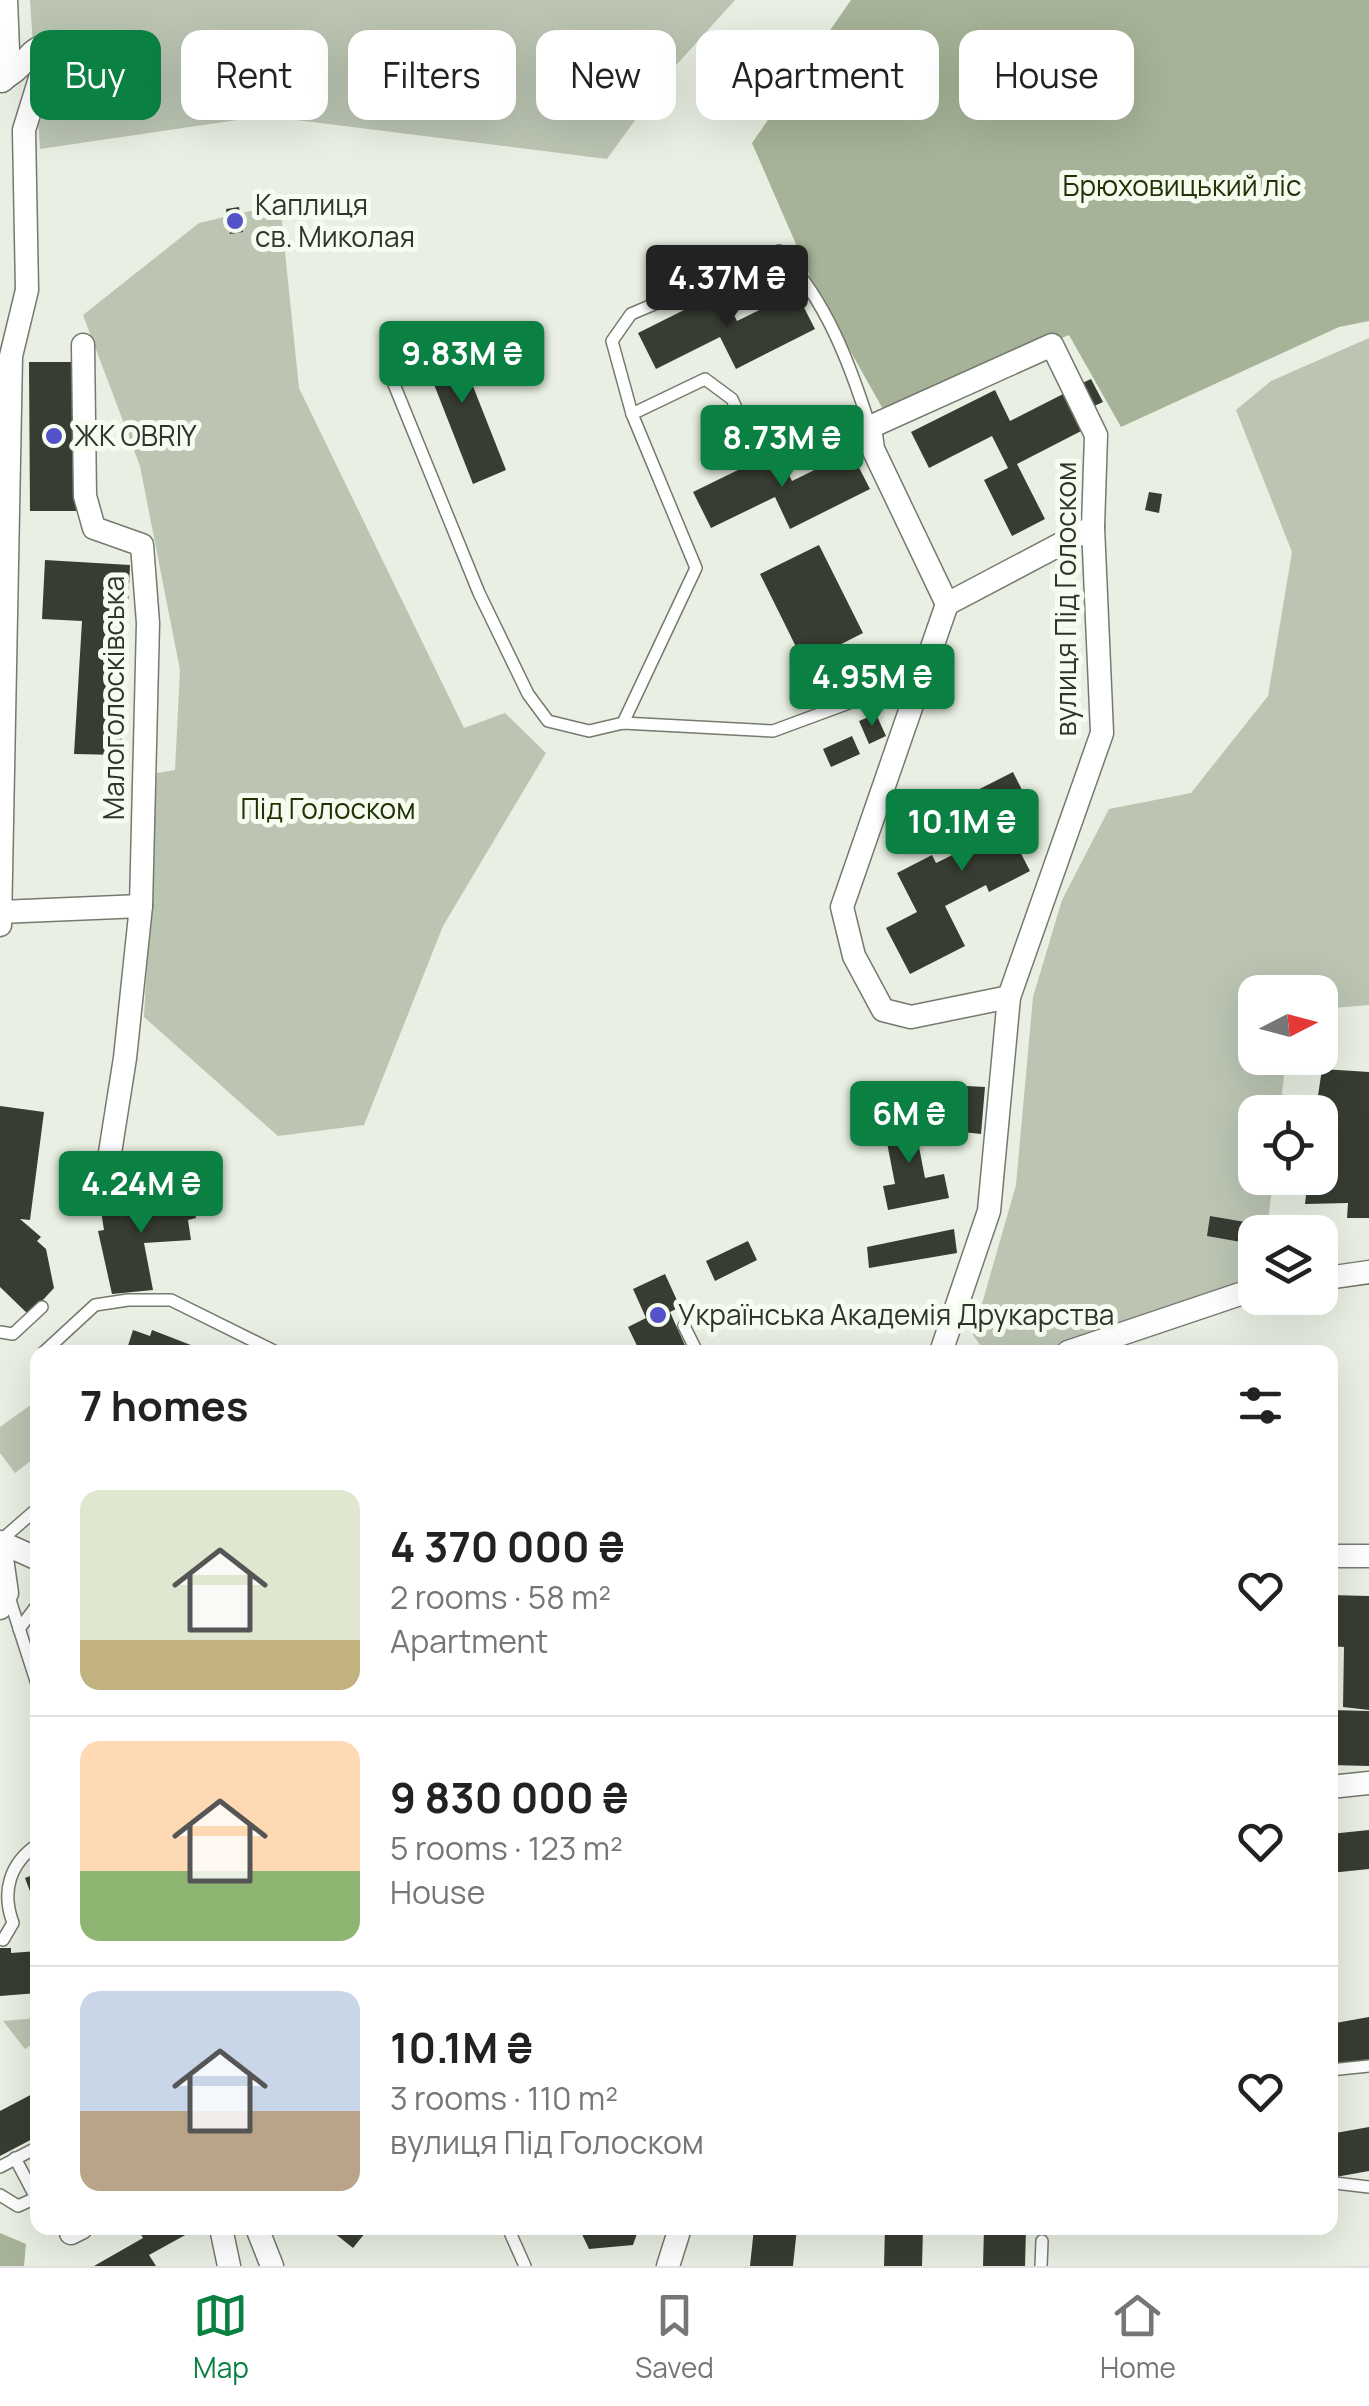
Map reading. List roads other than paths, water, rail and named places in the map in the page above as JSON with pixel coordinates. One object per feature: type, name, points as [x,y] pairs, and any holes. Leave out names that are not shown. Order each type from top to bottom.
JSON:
[{"type":"street","points":[[5,79],[6,0]]},
{"type":"street","points":[[0,925],[3,574],[10,356],[27,290],[24,130],[46,59],[43,46],[30,51],[17,71],[5,79]]},
{"type":"street","name":"Малоголосківська","points":[[83,344],[85,496],[94,528],[142,545],[148,624],[141,906],[125,1058],[106,1178]]},
{"type":"street","name":"вулиця Під Голоском","points":[[870,427],[1052,345],[1096,434],[1092,527],[1102,734],[1009,997],[990,1211],[943,1345]]},
{"type":"street","points":[[870,427],[872,449],[946,604]]},
{"type":"street","points":[[1009,997],[911,1017],[895,1016],[884,1010],[854,956],[842,907],[946,604],[1092,527]]},
{"type":"street","points":[[0,912],[141,906]]},
{"type":"street","points":[[1338,1276],[1369,1272]]},
{"type":"street","points":[[1089,1345],[1238,1295]]},
{"type":"street","points":[[4,1601],[0,1549],[30,1557]]},
{"type":"street","points":[[1338,1556],[1369,1556]]},
{"type":"street","points":[[1338,1786],[1369,1783]]},
{"type":"street","points":[[222,2235],[229,2266]]},
{"type":"street","points":[[259,2235],[272,2266]]},
{"type":"street","points":[[668,2266],[678,2235]]},
{"type":"lane","points":[[623,723],[696,568],[632,414],[612,341],[631,314],[779,251],[807,280],[852,370],[870,427]]},
{"type":"lane","points":[[388,372],[479,592],[528,694],[548,721],[589,730],[623,723],[773,732],[922,676]]},
{"type":"lane","points":[[632,414],[705,379],[732,399],[750,437]]},
{"type":"lane","points":[[52,1345],[95,1306],[128,1300],[171,1300],[262,1345]]},
{"type":"lane","points":[[0,1332],[13,1334],[42,1307]]},
{"type":"lane","points":[[684,1326],[693,1345]]},
{"type":"lane","points":[[0,1549],[30,1517]]},
{"type":"lane","points":[[4,1601],[30,1663]]},
{"type":"lane","points":[[19,1629],[30,1615]]},
{"type":"lane","points":[[2,1940],[13,1923],[8,1910],[10,1874],[21,1855],[30,1849]]},
{"type":"lane","points":[[1338,2069],[1369,2066]]},
{"type":"lane","points":[[0,2166],[30,2150]]},
{"type":"lane","points":[[14,2158],[30,2186]]},
{"type":"lane","points":[[1338,2183],[1369,2188]]},
{"type":"lane","points":[[0,2195],[18,2206],[30,2201]]},
{"type":"lane","points":[[511,2235],[525,2266]]},
{"type":"lane","points":[[1041,2266],[1042,2240]]},
{"type":"place","name":"Каплиця св. Миколая","points":[[235,221]]},
{"type":"place","name":"ЖК OBRIY","points":[[54,436]]},
{"type":"place","name":"Українська Академія Друкарства","points":[[658,1315]]},
{"type":"park label","name":"Брюховицький ліс","points":[[1182,186]]},
{"type":"park label","name":"Під Голоском","points":[[328,809]]}]
